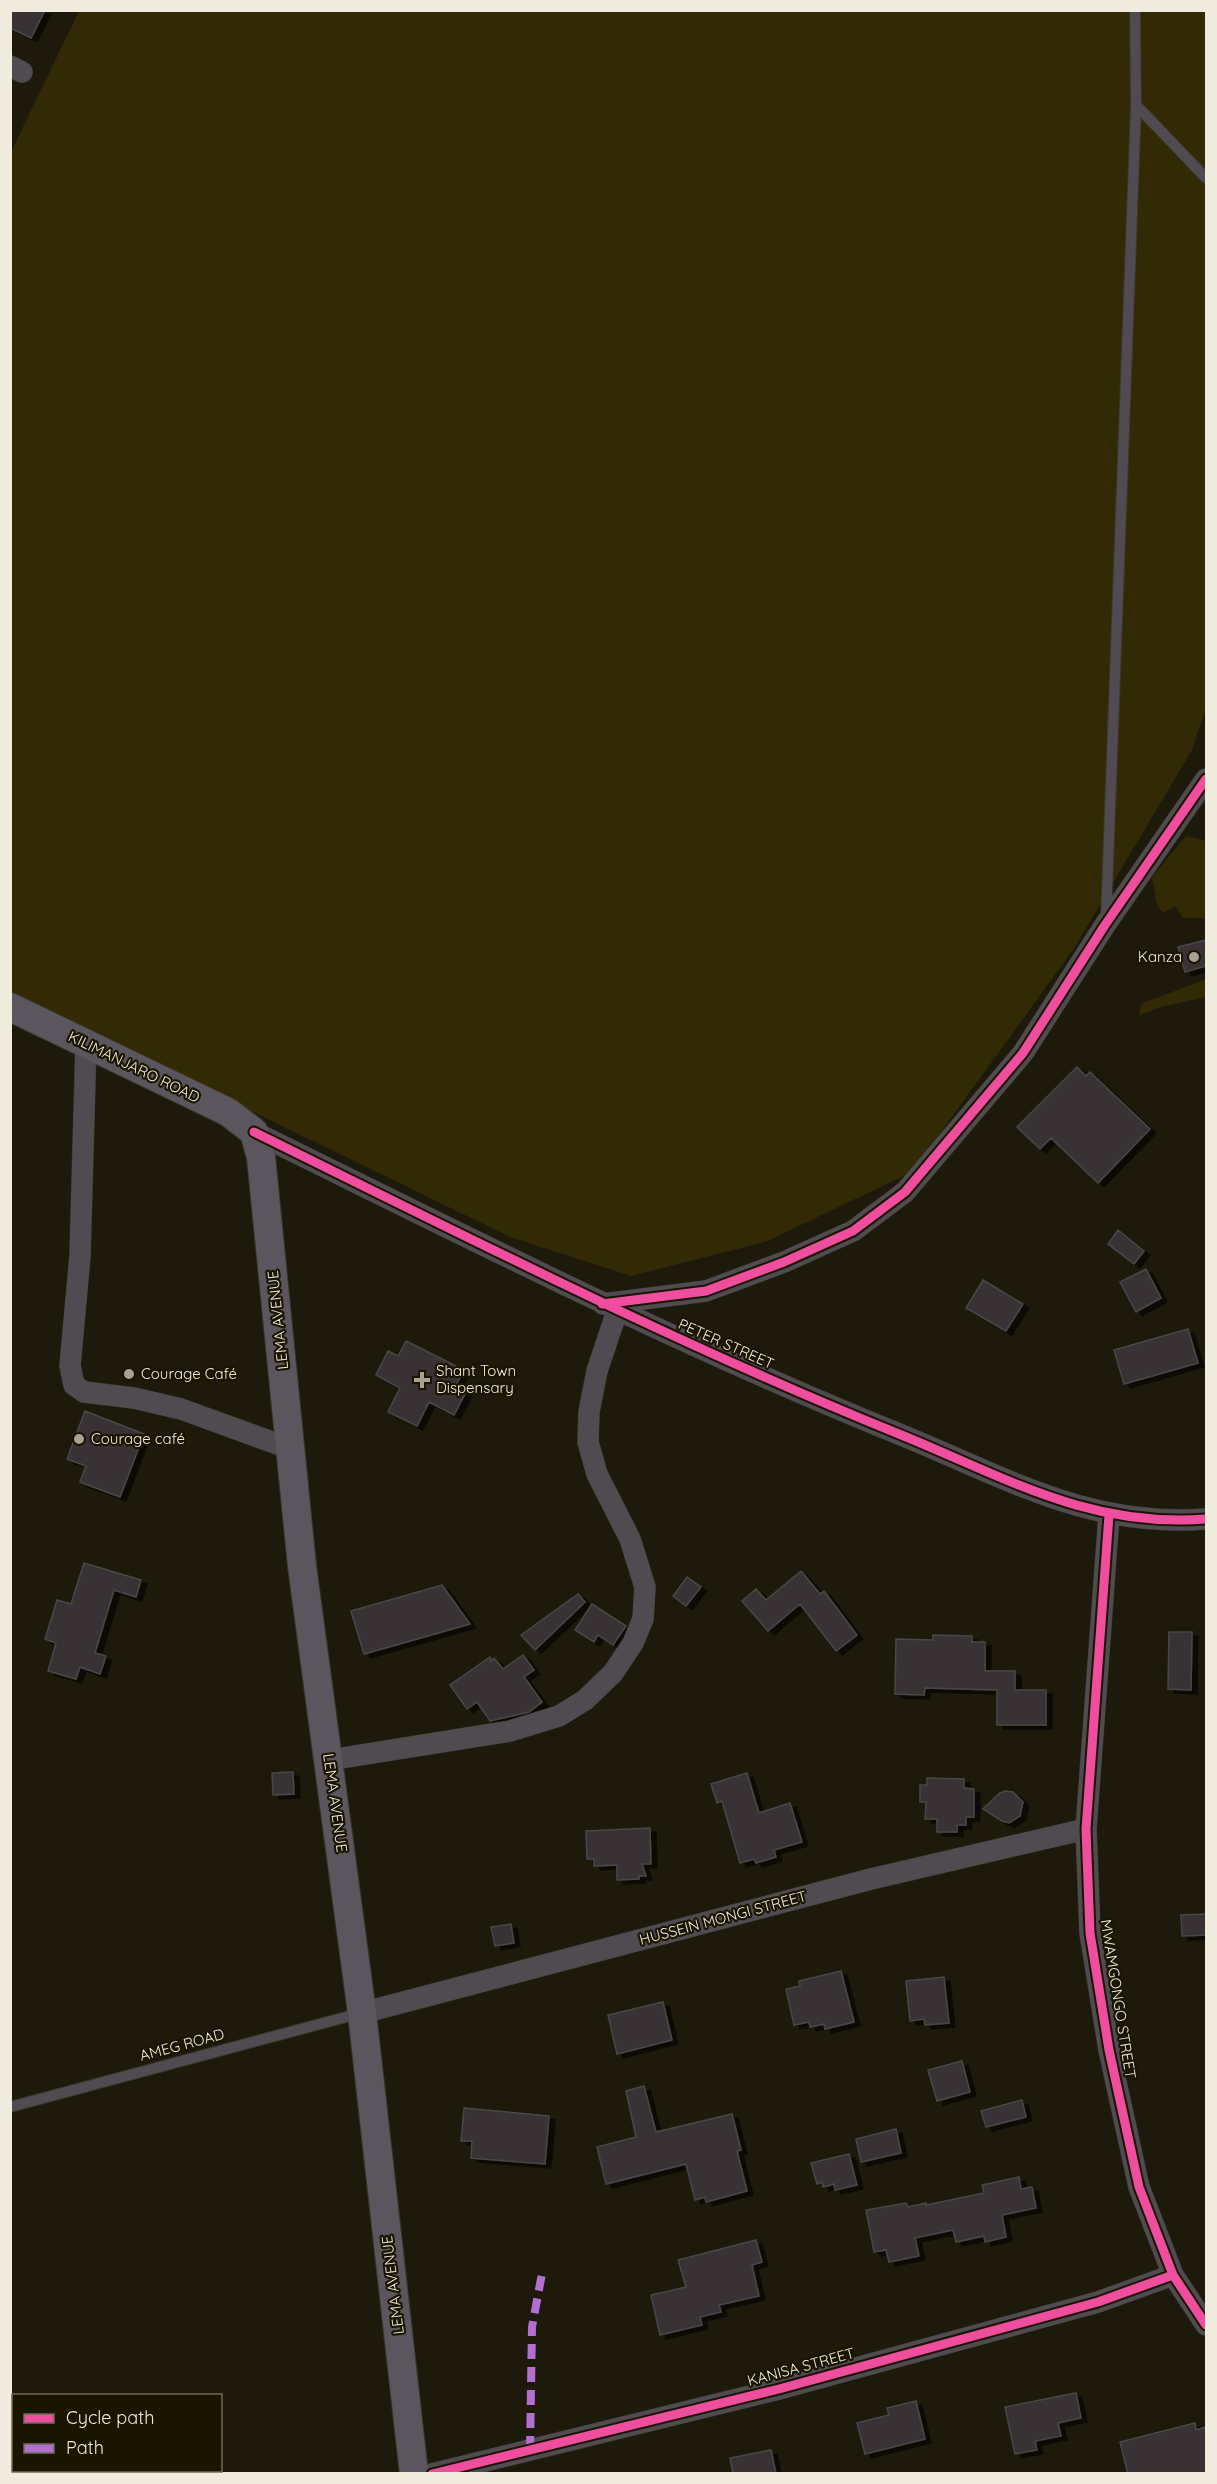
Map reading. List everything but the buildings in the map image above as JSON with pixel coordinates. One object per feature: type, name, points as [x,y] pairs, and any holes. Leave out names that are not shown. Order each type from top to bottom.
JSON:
[{"type":"main road","name":"KILIMANJARO ROAD","points":[[10,1007],[228,1112],[254,1132]]},
{"type":"main road","name":"LEMA AVENUE","points":[[254,1132],[261,1156],[266,1191],[302,1566],[362,2013],[414,2474]]},
{"type":"street","points":[[329,1760],[510,1731],[559,1716],[585,1700],[613,1673],[643,1619],[645,1587],[630,1539],[597,1474],[588,1443],[589,1412],[610,1308],[706,1291],[784,1262],[853,1231],[905,1192],[1023,1053],[1105,925],[1206,779]]},
{"type":"street","points":[[86,1043],[80,1256],[70,1366],[74,1385],[84,1392],[134,1398],[181,1409],[291,1449]]},
{"type":"street","name":"PETER STREET","points":[[254,1132],[610,1308],[819,1402],[1049,1499],[1109,1515],[1183,1520],[1206,1519]]},
{"type":"street","name":"MWAMGONGO STREET","points":[[1109,1515],[1086,1830],[1090,1934],[1109,2050],[1139,2187],[1173,2276],[1206,2325]]},
{"type":"street","name":"HUSSEIN MONGI STREET","points":[[362,2013],[871,1879],[1086,1830]]},
{"type":"street","name":"KANISA STREET","points":[[432,2474],[791,2386],[1098,2302],[1173,2276]]},
{"type":"lane","points":[[1105,925],[1136,105],[1135,10]]},
{"type":"lane","points":[[1136,105],[1206,178]]},
{"type":"lane","name":"AMEG ROAD","points":[[10,2107],[362,2013]]},
{"type":"shaded area","points":[[79,11],[1206,11],[1206,708],[1192,750],[1073,950],[912,1172],[765,1242],[631,1276],[510,1237],[11,994],[10,154]]},
{"type":"shaded area","points":[[1186,836],[1206,841],[1206,918],[1183,918],[1175,906],[1163,913],[1157,905],[1152,877]]},
{"type":"shaded area","points":[[1206,979],[1206,997],[1161,1007],[1139,1015],[1141,1004]]},
{"type":"marked path","points":[[530,2451],[532,2327],[543,2268]]},
{"type":"cycle path","points":[[602,1304],[706,1291],[784,1262],[853,1231],[905,1192],[1023,1053],[1105,925],[1206,779]]},
{"type":"cycle path","points":[[254,1132],[654,1327],[817,1400],[1012,1482],[1048,1496],[1123,1516],[1163,1520],[1206,1519]]},
{"type":"cycle path","points":[[1109,1515],[1086,1829],[1090,1933],[1109,2050],[1139,2187],[1173,2275],[1206,2325]]},
{"type":"cycle path","points":[[432,2474],[779,2389],[1098,2302],[1173,2275]]},
{"type":"place","name":"Kanza","points":[[1194,957]]},
{"type":"place","name":"Courage Café","points":[[129,1374]]},
{"type":"place","name":"Shant Town Dispensary","points":[[422,1380]]},
{"type":"place","name":"Courage café","points":[[79,1439]]}]
